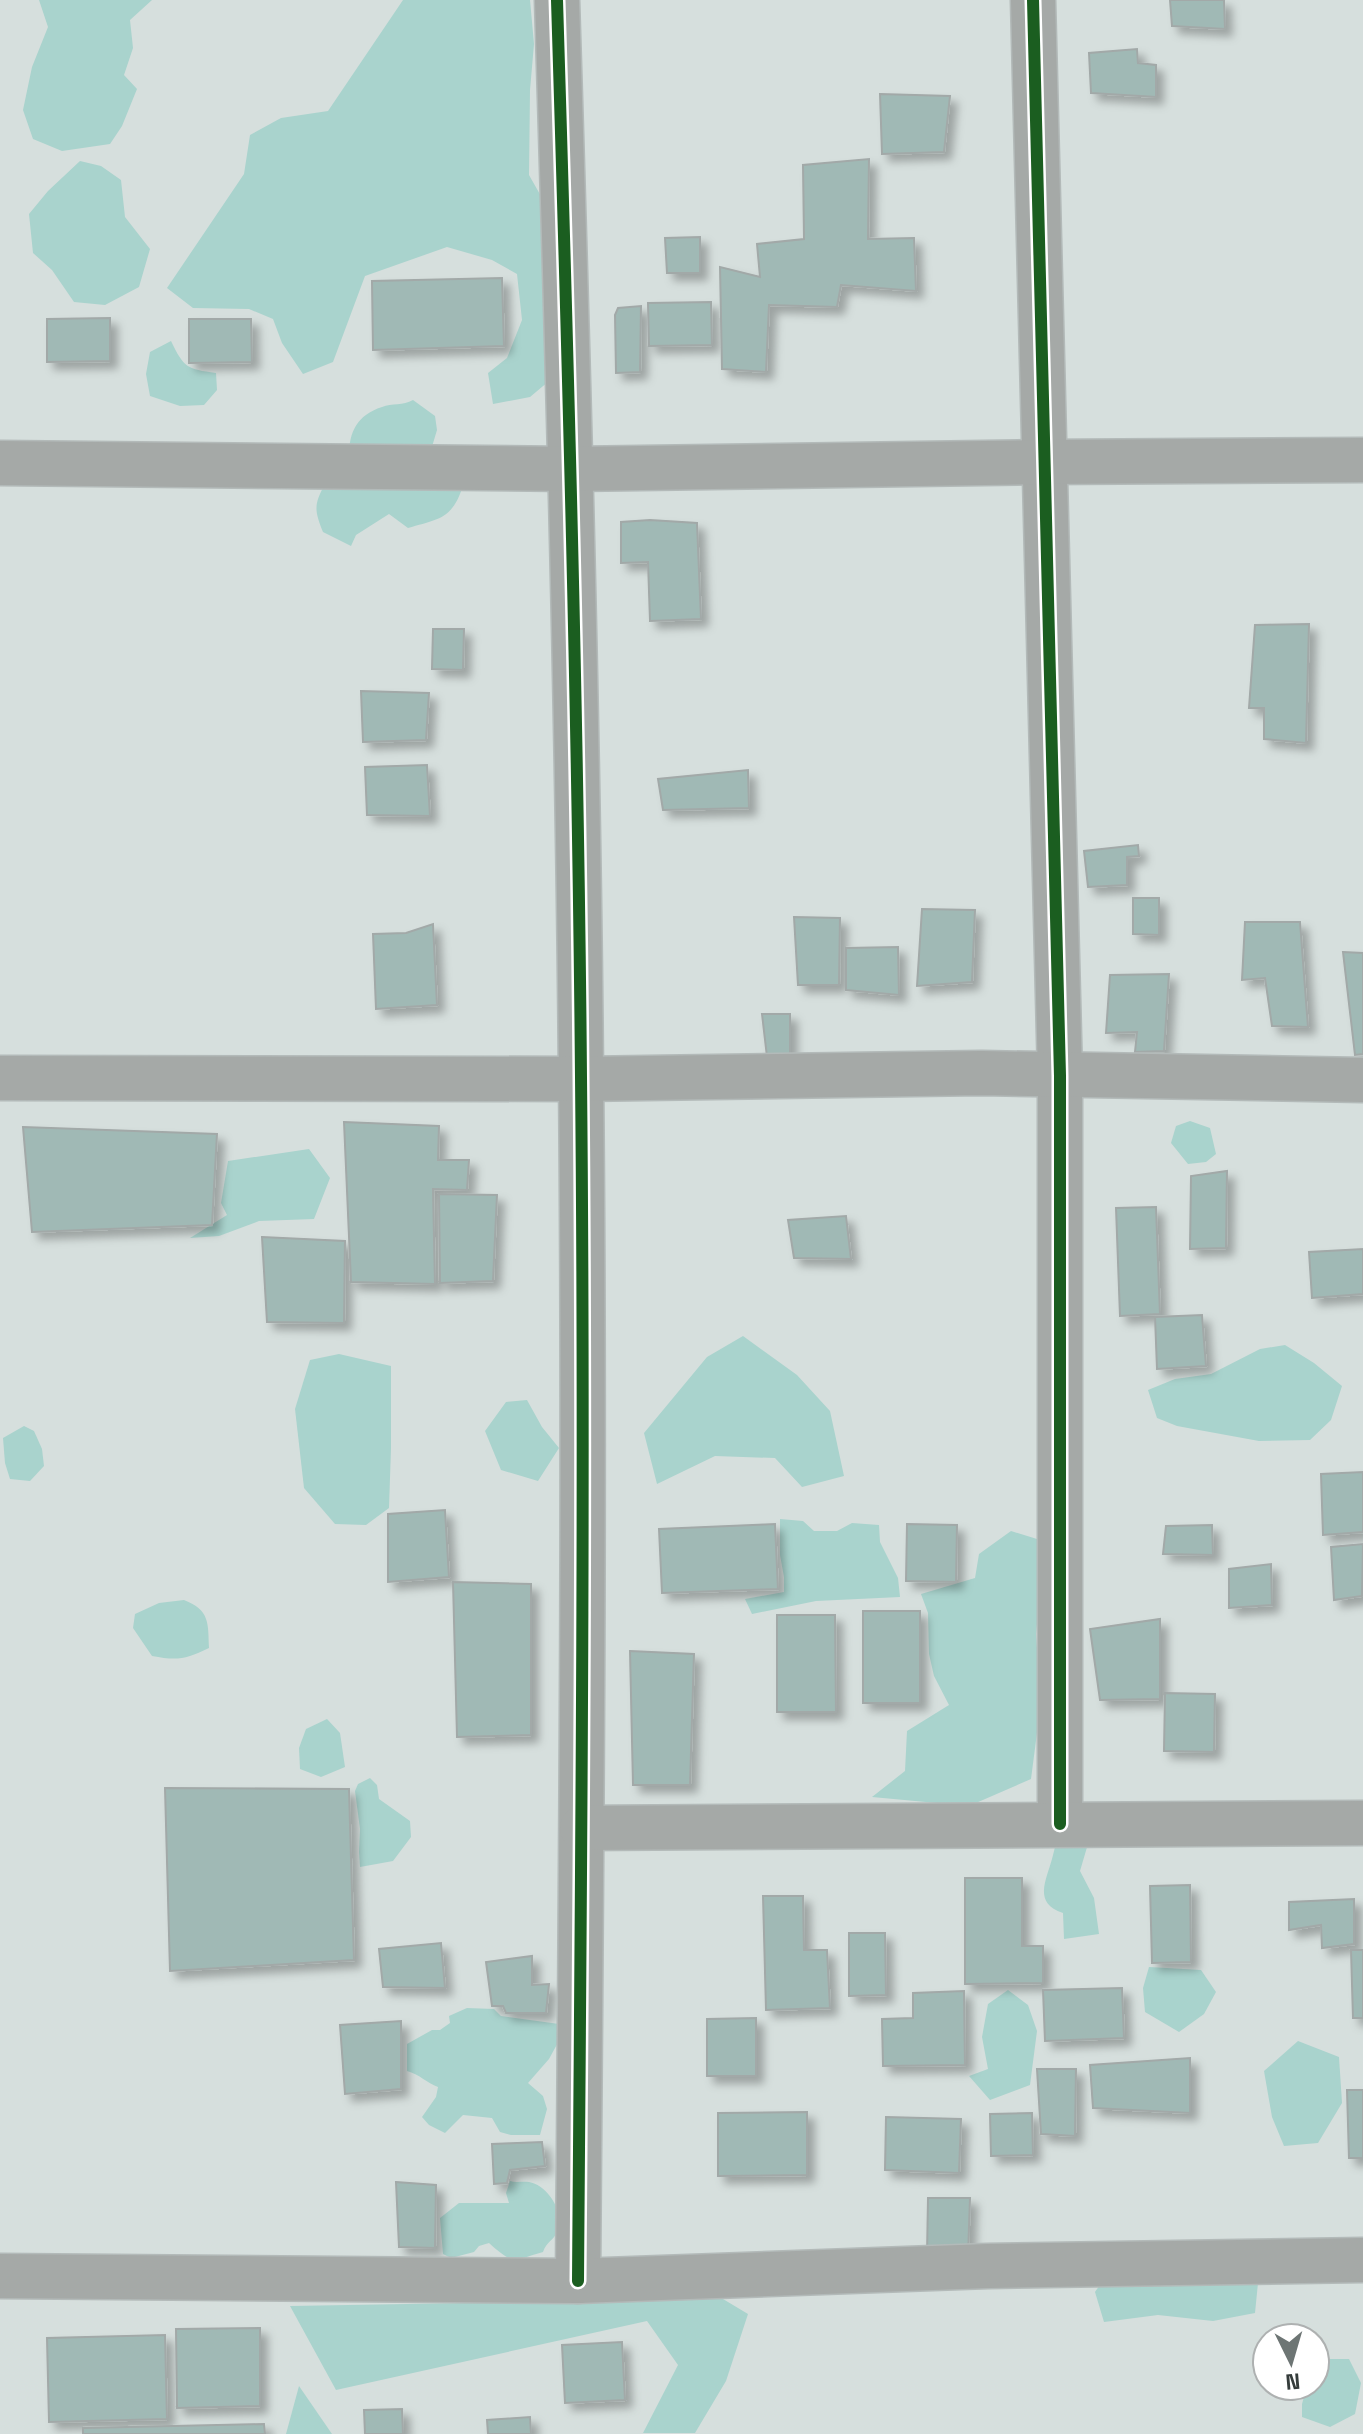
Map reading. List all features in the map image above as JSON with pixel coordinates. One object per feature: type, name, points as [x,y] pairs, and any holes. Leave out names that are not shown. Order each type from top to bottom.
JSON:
[{"type":"street","points":[[557,0],[571,469],[581,1079],[582,1828],[578,2281]]},
{"type":"street","points":[[1033,0],[1060,1076],[1060,1824]]},
{"type":"street","points":[[0,463],[571,469],[1363,460]]},
{"type":"street","points":[[0,1078],[581,1079],[982,1073],[1363,1080]]},
{"type":"street","points":[[582,1828],[1363,1823]]},
{"type":"street","points":[[0,2276],[578,2281],[988,2266],[1363,2260]]},
{"type":"shaded area","points":[[39,0],[152,0],[130,20],[133,48],[124,75],[137,89],[122,126],[110,144],[62,151],[33,139],[23,110],[32,67],[48,27]]},
{"type":"shaded area","points":[[403,0],[530,0],[534,44],[529,175],[550,212],[555,376],[530,397],[493,404],[488,373],[507,358],[522,320],[517,274],[492,260],[447,247],[365,276],[333,362],[303,374],[282,343],[273,319],[249,309],[193,308],[167,288],[244,174],[250,135],[281,118],[328,111]]},
{"type":"shaded area","points":[[80,161],[101,166],[121,180],[125,217],[150,249],[139,287],[105,305],[74,302],[52,270],[33,253],[29,214]]},
{"type":"shaded area","points":[[171,341],[188,366],[216,373],[217,390],[204,405],[180,406],[150,396],[146,374],[150,352]]},
{"type":"shaded area","points":[[413,400],[435,416],[437,430],[431,450],[349,456],[353,432],[366,415],[373,410]]},
{"type":"shaded area","points":[[325,484],[463,485],[455,505],[443,516],[408,528],[389,514],[356,535],[351,546],[323,532],[316,507]]},
{"type":"shaded area","points":[[1190,1121],[1210,1128],[1216,1154],[1206,1162],[1188,1164],[1171,1143],[1176,1126]]},
{"type":"shaded area","points":[[309,1149],[330,1178],[314,1219],[259,1221],[219,1236],[190,1238],[227,1215],[221,1203],[228,1161]]},
{"type":"shaded area","points":[[743,1336],[797,1375],[830,1411],[844,1476],[802,1487],[775,1458],[715,1456],[657,1484],[644,1433],[707,1357]]},
{"type":"shaded area","points":[[1285,1345],[1342,1386],[1331,1420],[1310,1440],[1259,1441],[1177,1426],[1157,1418],[1148,1390],[1175,1379],[1211,1374],[1260,1349]]},
{"type":"shaded area","points":[[339,1354],[391,1366],[389,1508],[366,1525],[335,1524],[304,1488],[295,1409],[310,1360]]},
{"type":"shaded area","points":[[527,1400],[542,1427],[559,1448],[538,1481],[501,1470],[485,1431],[506,1402]]},
{"type":"shaded area","points":[[24,1426],[34,1431],[42,1449],[44,1466],[30,1481],[10,1479],[5,1463],[3,1438]]},
{"type":"shaded area","points":[[780,1519],[803,1521],[814,1531],[837,1531],[852,1523],[879,1525],[880,1542],[898,1578],[900,1597],[816,1601],[752,1614],[745,1599],[784,1592]]},
{"type":"shaded area","points":[[1011,1531],[1037,1539],[1041,1585],[1036,1634],[1041,1702],[1031,1779],[969,1806],[872,1797],[905,1771],[907,1731],[949,1705],[934,1676],[929,1654],[928,1613],[921,1594],[975,1578],[979,1554]]},
{"type":"shaded area","points":[[184,1600],[199,1608],[206,1618],[209,1648],[182,1658],[152,1656],[133,1628],[135,1614],[159,1603]]},
{"type":"shaded area","points":[[327,1719],[340,1733],[345,1767],[321,1777],[300,1769],[299,1748],[306,1729]]},
{"type":"shaded area","points":[[370,1778],[377,1785],[379,1799],[410,1821],[411,1837],[393,1861],[360,1867],[360,1829],[355,1791],[358,1784]]},
{"type":"shaded area","points":[[1060,1826],[1090,1837],[1080,1871],[1094,1898],[1099,1934],[1064,1939],[1063,1913],[1054,1909],[1045,1897],[1045,1883]]},
{"type":"shaded area","points":[[1149,1967],[1201,1970],[1216,1992],[1204,2014],[1179,2032],[1145,2012],[1143,1988]]},
{"type":"shaded area","points":[[1008,1990],[1028,2005],[1037,2031],[1030,2085],[990,2100],[969,2076],[988,2069],[982,2037],[988,2004]]},
{"type":"shaded area","points":[[467,2008],[494,2009],[501,2016],[559,2024],[561,2037],[549,2059],[528,2083],[543,2096],[547,2109],[540,2135],[511,2135],[500,2132],[492,2118],[463,2115],[445,2133],[429,2125],[422,2117],[436,2097],[438,2087],[407,2071],[407,2044],[432,2030],[440,2030],[450,2023],[449,2016]]},
{"type":"shaded area","points":[[1298,2041],[1339,2057],[1342,2103],[1318,2143],[1284,2146],[1272,2117],[1264,2071]]},
{"type":"shaded area","points":[[510,2181],[536,2184],[554,2201],[559,2225],[543,2252],[514,2259],[489,2243],[479,2246],[474,2252],[451,2258],[443,2254],[440,2218],[459,2203],[509,2203],[506,2193]]},
{"type":"shaded area","points":[[1108,2273],[1258,2283],[1255,2313],[1213,2321],[1158,2315],[1104,2322],[1095,2292]]},
{"type":"shaded area","points":[[578,2281],[708,2290],[748,2314],[726,2381],[695,2433],[643,2433],[678,2365],[647,2321],[336,2390],[290,2306],[465,2303]]},
{"type":"shaded area","points":[[1331,2359],[1349,2359],[1361,2383],[1355,2414],[1330,2427],[1302,2417],[1302,2404],[1331,2402]]},
{"type":"shaded area","points":[[299,2386],[332,2434],[286,2434]]},
{"type":"building","points":[[1170,0],[1224,0],[1225,29],[1172,26]]},
{"type":"building","points":[[1137,49],[1138,63],[1156,65],[1156,97],[1091,93],[1089,53]]},
{"type":"building","points":[[880,94],[950,96],[944,152],[882,154]]},
{"type":"building","points":[[869,159],[868,239],[914,238],[916,291],[841,285],[837,307],[769,305],[766,372],[722,369],[720,267],[760,277],[757,244],[804,239],[803,165]]},
{"type":"building","points":[[700,237],[700,273],[667,273],[665,238]]},
{"type":"building","points":[[502,278],[504,346],[373,350],[372,281]]},
{"type":"building","points":[[711,302],[712,345],[649,346],[648,303]]},
{"type":"building","points":[[641,306],[640,372],[616,373],[615,315],[618,308]]},
{"type":"building","points":[[110,318],[110,361],[47,362],[47,319]]},
{"type":"building","points":[[189,319],[251,319],[252,362],[189,363]]},
{"type":"building","points":[[621,522],[697,523],[701,619],[650,621],[648,562],[621,563]]},
{"type":"building","points":[[1309,624],[1306,743],[1264,739],[1264,708],[1249,708],[1255,625]]},
{"type":"building","points":[[433,629],[464,629],[463,670],[432,669]]},
{"type":"building","points":[[361,691],[429,693],[426,740],[363,742]]},
{"type":"building","points":[[427,765],[430,816],[367,815],[365,767]]},
{"type":"building","points":[[748,770],[749,808],[663,810],[658,779]]},
{"type":"building","points":[[1138,845],[1139,856],[1127,857],[1127,885],[1088,887],[1084,851]]},
{"type":"building","points":[[1133,898],[1159,898],[1159,935],[1133,934]]},
{"type":"building","points":[[922,909],[975,910],[972,982],[917,986]]},
{"type":"building","points":[[794,917],[840,918],[839,985],[798,985]]},
{"type":"building","points":[[1245,922],[1300,922],[1308,1027],[1272,1026],[1265,978],[1242,980]]},
{"type":"building","points":[[433,924],[437,1005],[376,1009],[373,934],[406,933]]},
{"type":"building","points":[[898,947],[899,995],[846,990],[846,948]]},
{"type":"building","points":[[1343,952],[1363,953],[1363,1054],[1355,1055]]},
{"type":"building","points":[[1169,974],[1164,1051],[1135,1052],[1137,1032],[1106,1033],[1110,975]]},
{"type":"building","points":[[762,1014],[790,1014],[790,1055],[767,1057]]},
{"type":"building","points":[[344,1122],[439,1126],[438,1160],[469,1160],[467,1190],[433,1189],[435,1284],[351,1282]]},
{"type":"building","points":[[23,1127],[217,1134],[212,1225],[32,1232]]},
{"type":"building","points":[[1227,1171],[1226,1248],[1190,1249],[1191,1176]]},
{"type":"building","points":[[439,1194],[497,1195],[493,1281],[440,1283]]},
{"type":"building","points":[[1156,1207],[1160,1314],[1120,1316],[1116,1208]]},
{"type":"building","points":[[846,1216],[851,1259],[794,1258],[788,1220]]},
{"type":"building","points":[[262,1237],[345,1241],[344,1323],[267,1322]]},
{"type":"building","points":[[1363,1249],[1363,1294],[1312,1298],[1309,1252]]},
{"type":"building","points":[[1202,1315],[1206,1366],[1157,1369],[1155,1317]]},
{"type":"building","points":[[1363,1472],[1363,1532],[1323,1535],[1321,1474]]},
{"type":"building","points":[[445,1510],[449,1577],[388,1582],[388,1514]]},
{"type":"building","points":[[775,1524],[778,1589],[662,1593],[659,1529]]},
{"type":"building","points":[[907,1524],[957,1525],[956,1582],[906,1581]]},
{"type":"building","points":[[1212,1525],[1213,1555],[1163,1554],[1166,1526]]},
{"type":"building","points":[[1363,1544],[1362,1596],[1334,1600],[1331,1547]]},
{"type":"building","points":[[1271,1564],[1272,1605],[1229,1608],[1229,1569]]},
{"type":"building","points":[[453,1582],[531,1584],[531,1735],[457,1737]]},
{"type":"building","points":[[863,1611],[920,1611],[920,1703],[863,1703]]},
{"type":"building","points":[[777,1615],[835,1615],[836,1712],[777,1712]]},
{"type":"building","points":[[1160,1619],[1160,1699],[1100,1700],[1090,1629]]},
{"type":"building","points":[[630,1651],[694,1654],[690,1785],[633,1785]]},
{"type":"building","points":[[1165,1693],[1215,1694],[1214,1752],[1164,1751]]},
{"type":"building","points":[[165,1788],[349,1789],[354,1960],[170,1971]]},
{"type":"building","points":[[965,1878],[1022,1878],[1022,1946],[1043,1946],[1043,1983],[965,1984]]},
{"type":"building","points":[[1190,1885],[1191,1962],[1152,1963],[1150,1886]]},
{"type":"building","points":[[763,1896],[803,1896],[804,1950],[827,1950],[830,2008],[766,2010]]},
{"type":"building","points":[[1354,1899],[1354,1944],[1322,1948],[1321,1925],[1289,1930],[1289,1902]]},
{"type":"building","points":[[849,1933],[885,1933],[886,1995],[849,1996]]},
{"type":"building","points":[[441,1943],[445,1988],[383,1987],[379,1949]]},
{"type":"building","points":[[1351,1950],[1363,1950],[1363,2018],[1353,2018]]},
{"type":"building","points":[[532,1956],[532,1985],[549,1984],[546,2013],[506,2013],[503,2006],[492,2006],[486,1962]]},
{"type":"building","points":[[1122,1988],[1124,2038],[1045,2041],[1043,1990]]},
{"type":"building","points":[[964,1991],[965,2065],[883,2066],[882,2019],[913,2018],[913,1993]]},
{"type":"building","points":[[756,2018],[756,2076],[707,2076],[707,2019]]},
{"type":"building","points":[[401,2021],[401,2089],[345,2094],[340,2025]]},
{"type":"building","points":[[1190,2058],[1190,2113],[1093,2108],[1090,2065]]},
{"type":"building","points":[[1037,2069],[1076,2069],[1075,2136],[1041,2134]]},
{"type":"building","points":[[1347,2090],[1363,2090],[1363,2158],[1349,2158]]},
{"type":"building","points":[[807,2112],[807,2175],[718,2176],[718,2113]]},
{"type":"building","points":[[1032,2113],[1033,2155],[991,2156],[990,2114]]},
{"type":"building","points":[[886,2117],[961,2119],[959,2173],[885,2170]]},
{"type":"building","points":[[542,2142],[545,2166],[510,2170],[507,2183],[494,2184],[492,2144]]},
{"type":"building","points":[[396,2182],[436,2185],[435,2248],[399,2247]]},
{"type":"building","points":[[928,2198],[970,2198],[968,2256],[927,2255]]},
{"type":"building","points":[[260,2328],[260,2406],[177,2408],[176,2329]]},
{"type":"building","points":[[165,2335],[167,2419],[49,2422],[47,2338]]},
{"type":"building","points":[[622,2342],[625,2400],[565,2403],[562,2345]]},
{"type":"building","points":[[402,2409],[403,2434],[365,2434],[364,2410]]},
{"type":"building","points":[[530,2417],[531,2434],[488,2434],[487,2420]]},
{"type":"building","points":[[264,2424],[265,2434],[83,2434],[83,2428]]},
{"type":"cycle path","points":[[557,0],[572,538],[581,1077],[583,1528],[578,2281]]},
{"type":"cycle path","points":[[1033,0],[1060,1076],[1060,1824]]}]
